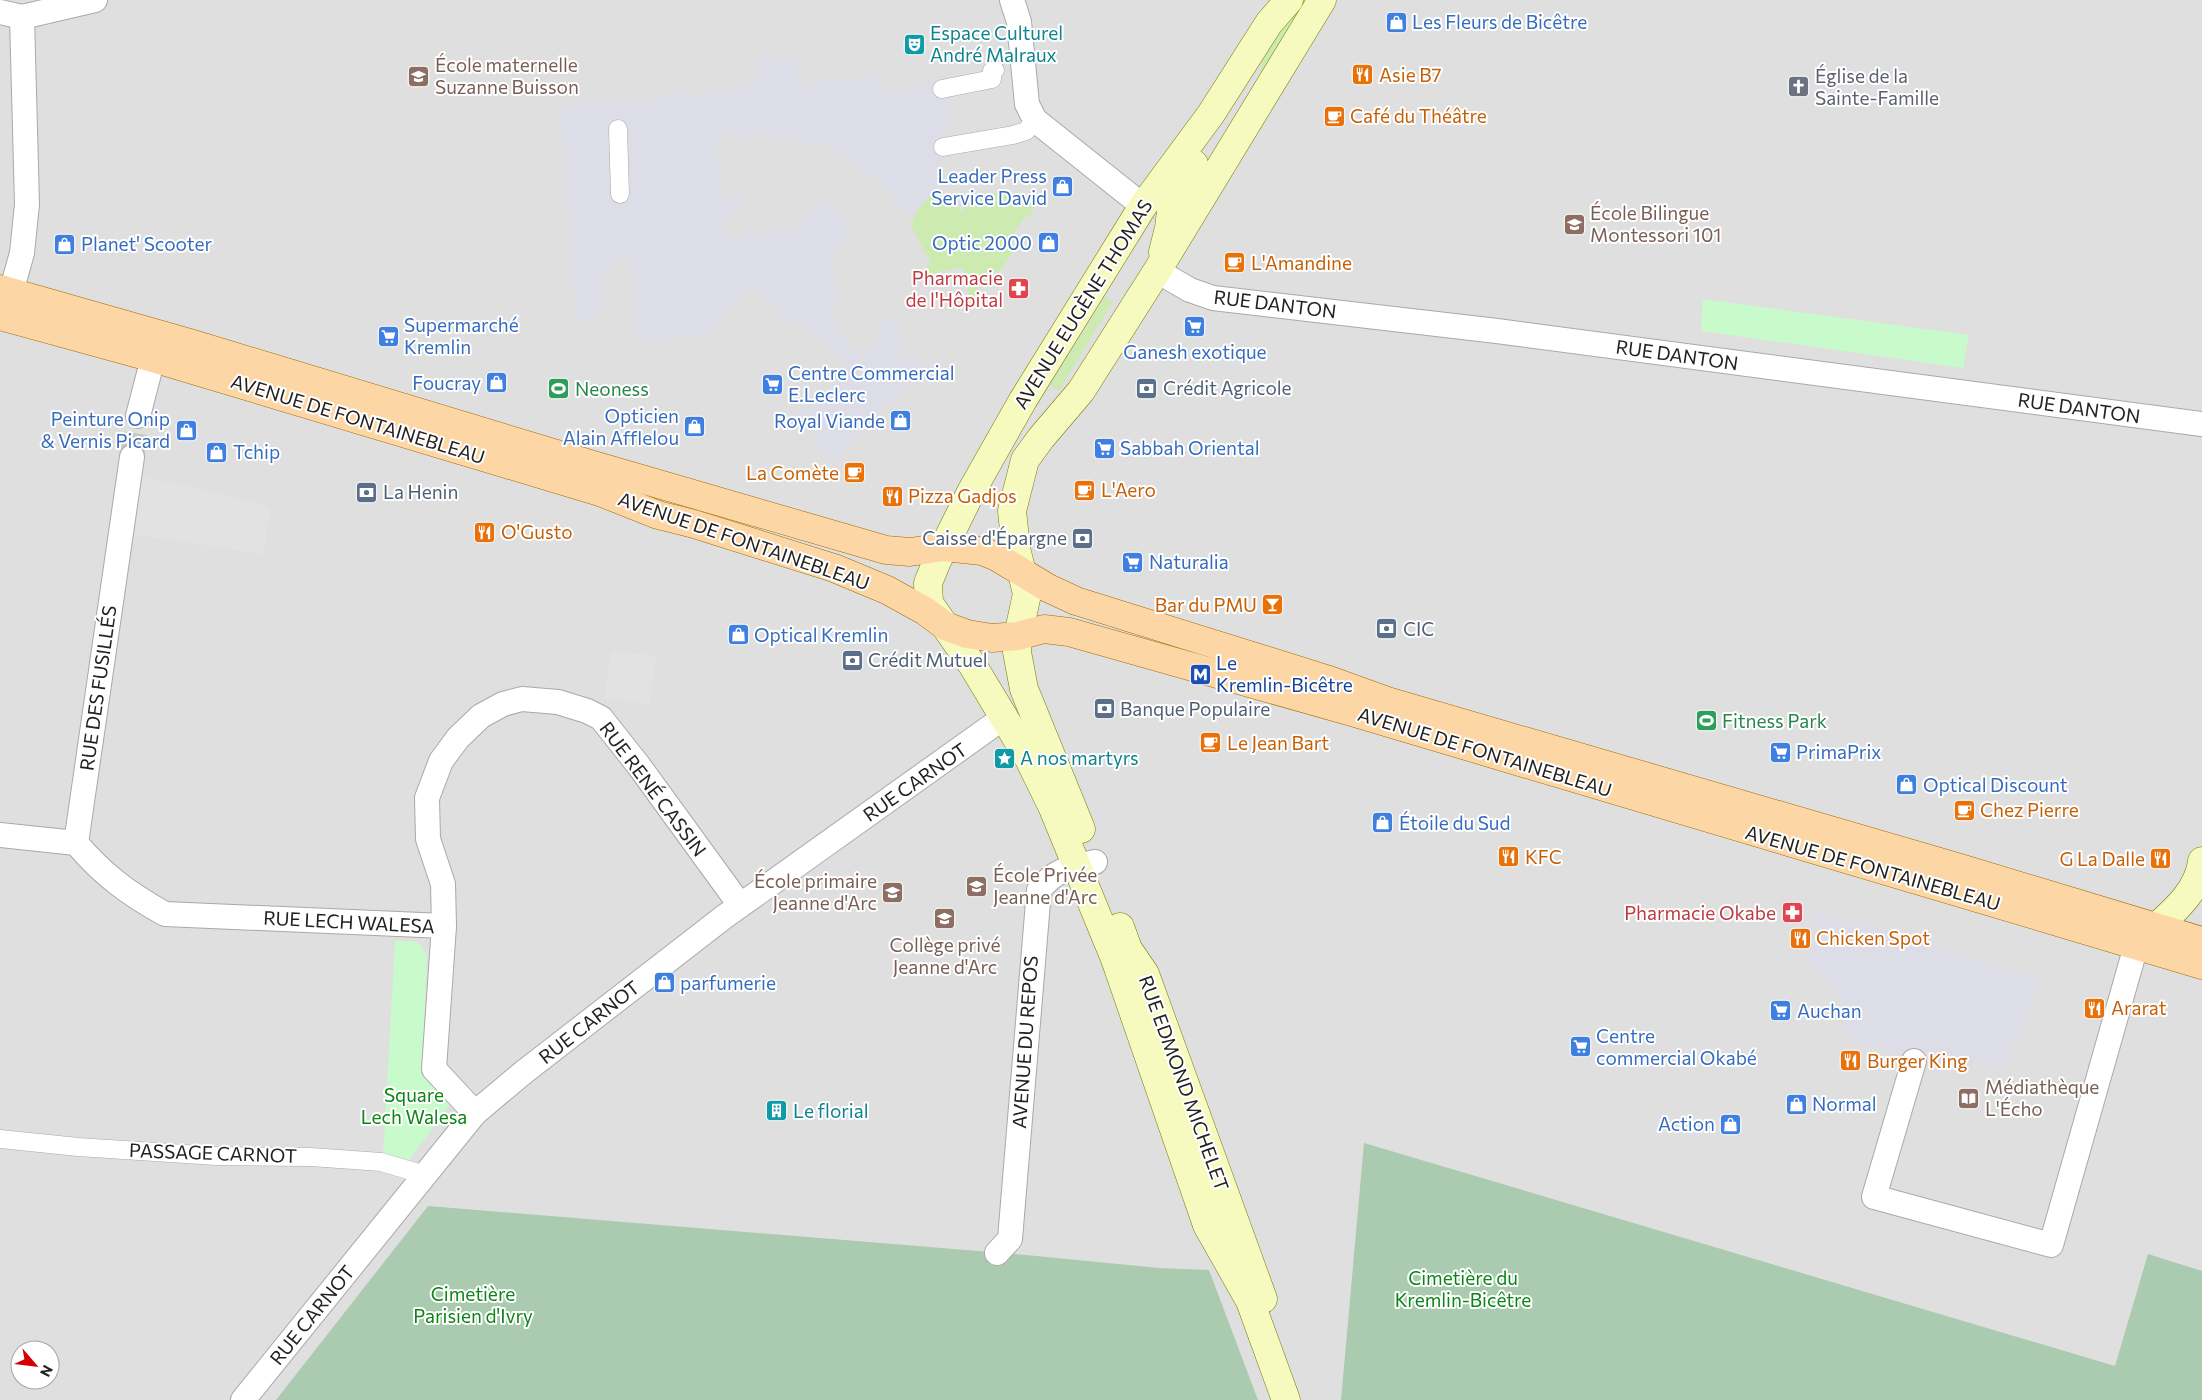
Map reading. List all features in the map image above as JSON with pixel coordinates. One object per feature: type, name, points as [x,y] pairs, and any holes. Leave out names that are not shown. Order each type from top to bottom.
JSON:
[{"type":"main road","name":"AVENUE EUGÈNE THOMAS","points":[[945,626],[929,603],[928,583],[966,501],[1023,400],[1143,206],[1211,114],[1269,23],[1289,0]]},
{"type":"main road","name":"AVENUE EUGÈNE THOMAS","points":[[1023,572],[1016,548],[1012,512],[1025,460],[1081,391],[1157,271],[1322,0]]},
{"type":"main road","points":[[1157,271],[1169,228],[1169,216],[1174,195],[1237,102],[1243,64]]},
{"type":"main road","points":[[1111,344],[1108,325],[1111,316],[1145,256],[1143,206]]},
{"type":"main road","name":"AVENUE DE FONTAINEBLEAU","points":[[6,302],[154,358],[600,492],[658,515],[694,524],[834,568],[907,600],[945,626],[968,634],[992,638],[1018,636],[1044,629],[1069,632],[1352,712],[2202,965]]},
{"type":"main road","name":"AVENUE DE FONTAINEBLEAU","points":[[6,302],[202,347],[593,465],[886,550],[910,552],[944,547],[982,551],[1076,601],[1326,679],[1422,712],[1960,868],[2202,941]]},
{"type":"main road","name":"RUE EDMOND MICHELET","points":[[1023,572],[1027,594],[1018,636],[1018,667],[1024,689],[1086,864],[1115,959],[1207,1225],[1250,1301],[1286,1400]]},
{"type":"main road","name":"RUE EDMOND MICHELET","points":[[945,626],[973,666],[1029,759],[1086,864],[1128,949],[1145,974],[1294,1386],[1295,1400]]},
{"type":"main road","points":[[2136,946],[2190,892],[2199,878],[2202,861]]},
{"type":"street","points":[[6,302],[22,253],[27,204],[19,11],[95,0]]},
{"type":"street","points":[[1012,0],[1019,22],[1008,68],[1035,120],[1143,206]]},
{"type":"street","points":[[942,89],[992,79],[992,71],[1008,68]]},
{"type":"street","points":[[942,147],[1013,135],[1026,131],[1035,120]]},
{"type":"street","points":[[618,128],[620,194]]},
{"type":"street","name":"RUE DANTON","points":[[1157,271],[1190,290],[1212,298],[1496,331],[2202,424]]},
{"type":"street","points":[[138,416],[154,358]]},
{"type":"street","name":"RUE DES FUSILLÉS","points":[[76,843],[132,458]]},
{"type":"street","name":"RUE RENÉ CASSIN","points":[[444,926],[443,884],[428,839],[427,798],[441,761],[458,738],[481,716],[504,704],[522,699],[558,702],[587,711],[601,718],[639,766],[740,905]]},
{"type":"street","name":"RUE CARNOT","points":[[243,1400],[475,1114],[524,1072],[740,905],[1004,718]]},
{"type":"street","points":[[0,835],[76,843]]},
{"type":"street","name":"RUE LECH WALESA","points":[[76,843],[132,896],[165,914],[444,926],[434,1069],[475,1114]]},
{"type":"street","name":"AVENUE DU REPOS","points":[[997,1252],[1010,1239],[1039,890],[1050,877],[1062,869],[1086,864]]},
{"type":"street","points":[[1914,1061],[1874,1197],[2051,1245],[2136,946]]},
{"type":"street","name":"PASSAGE CARNOT","points":[[0,1139],[78,1147],[216,1156],[311,1157],[381,1162],[425,1174]]},
{"type":"shaded area","points":[[0,0],[2202,0],[2202,1400],[0,1400]]},
{"type":"shaded area","points":[[766,55],[771,59],[796,57],[799,84],[880,76],[883,94],[894,93],[928,80],[952,96],[935,189],[913,216],[891,198],[893,194],[844,154],[840,157],[817,138],[811,145],[774,134],[771,141],[761,133],[750,139],[743,140],[743,135],[733,136],[733,134],[721,135],[721,137],[715,138],[722,196],[739,195],[741,211],[730,212],[718,228],[739,244],[747,234],[798,228],[814,208],[819,211],[826,201],[851,222],[844,231],[847,234],[832,255],[837,306],[829,317],[842,327],[837,334],[863,357],[882,334],[881,322],[897,320],[902,359],[918,357],[921,386],[911,386],[864,421],[837,462],[837,459],[827,457],[814,446],[819,439],[793,418],[803,406],[811,411],[848,363],[797,322],[793,325],[782,317],[784,312],[771,301],[768,304],[764,300],[765,297],[751,286],[742,298],[739,296],[721,318],[722,321],[712,329],[713,334],[638,341],[631,257],[617,258],[601,276],[603,307],[594,309],[595,319],[576,320],[560,105],[665,98],[665,92],[685,91],[686,97],[717,94],[717,88],[723,88],[724,92],[734,91],[734,87],[759,84],[759,72],[755,69],[760,60]]},
{"type":"shaded area","points":[[139,475],[271,507],[263,554],[130,534]]},
{"type":"shaded area","points":[[611,651],[656,656],[650,704],[605,699]]},
{"type":"shaded area","points":[[1816,913],[1867,925],[2039,978],[2006,1066],[1945,1059],[1940,1072],[1890,1051],[1861,1043],[1843,1033],[1845,1015],[1840,996],[1827,977],[1806,964],[1815,934],[1811,932]]},
{"type":"green space","points":[[1302,0],[1311,0],[1260,75],[1261,65],[1269,45]]},
{"type":"green space","points":[[935,189],[962,211],[969,203],[980,201],[980,195],[1008,192],[1016,198],[1020,192],[1035,202],[1035,207],[1028,218],[1025,216],[1008,242],[1016,248],[999,273],[991,268],[978,288],[980,305],[971,307],[963,268],[929,274],[927,265],[931,263],[910,224],[915,218],[913,216]]},
{"type":"green space","points":[[1105,297],[1113,302],[1059,391],[1050,385]]},
{"type":"green space","points":[[1703,299],[1969,335],[1963,368],[1701,331]]},
{"type":"green space","name":"Square Lech Walesa","points":[[395,941],[417,941],[427,955],[422,1072],[450,1104],[404,1167],[383,1158]]},
{"type":"green space","name":"Cimetière du Kremlin-Bicêtre","points":[[1364,1143],[2115,1366],[2148,1254],[2202,1271],[2202,1400],[1341,1400]]},
{"type":"green space","name":"Cimetière Parisien d'Ivry","points":[[428,1206],[1026,1255],[1159,1268],[1209,1270],[1258,1400],[276,1400]]},
{"type":"tunnel","points":[[132,457],[138,416]]},
{"type":"place","name":"Les Fleurs de Bicêtre","points":[[1396,22]]},
{"type":"place","name":"Espace Culturel André Malraux","points":[[914,44]]},
{"type":"place","name":"Asie B7","points":[[1363,75]]},
{"type":"place","name":"École maternelle Suzanne Buisson","points":[[419,76]]},
{"type":"place","name":"Église de la Sainte-Famille","points":[[1799,87]]},
{"type":"place","name":"Café du Théâtre","points":[[1334,116]]},
{"type":"place","name":"Leader Press Service David","points":[[1063,187]]},
{"type":"place","name":"École Bilingue Montessori 101","points":[[1574,224]]},
{"type":"place","name":"Optic 2000","points":[[1048,243]]},
{"type":"place","name":"Planet' Scooter","points":[[65,244]]},
{"type":"place","name":"L'Amandine","points":[[1235,263]]},
{"type":"place","name":"Pharmacie de l'Hôpital","points":[[1019,289]]},
{"type":"place","name":"Ganesh exotique","points":[[1195,326]]},
{"type":"place","name":"Supermarché Kremlin","points":[[388,336]]},
{"type":"place","name":"Foucray","points":[[497,383]]},
{"type":"place","name":"Centre Commercial E.Leclerc","points":[[772,384]]},
{"type":"place","name":"Crédit Agricole","points":[[1147,388]]},
{"type":"place","name":"Neoness","points":[[559,389]]},
{"type":"place","name":"Royal Viande","points":[[901,421]]},
{"type":"place","name":"Opticien Alain Afflelou","points":[[695,427]]},
{"type":"place","name":"Peinture Onip & Vernis Picard","points":[[186,430]]},
{"type":"place","name":"Sabbah Oriental","points":[[1104,448]]},
{"type":"place","name":"Tchip","points":[[217,452]]},
{"type":"place","name":"La Comète","points":[[855,473]]},
{"type":"place","name":"L'Aero","points":[[1085,490]]},
{"type":"place","name":"La Henin","points":[[367,492]]},
{"type":"place","name":"Pizza Gadjos","points":[[892,496]]},
{"type":"place","name":"O'Gusto","points":[[485,532]]},
{"type":"place","name":"Caisse d'Épargne","points":[[1083,538]]},
{"type":"place","name":"Naturalia","points":[[1133,562]]},
{"type":"place","name":"Bar du PMU","points":[[1273,605]]},
{"type":"place","name":"CIC","points":[[1387,629]]},
{"type":"place","name":"Optical Kremlin","points":[[738,635]]},
{"type":"place","name":"Crédit Mutuel","points":[[852,660]]},
{"type":"place","name":"Le Kremlin-Bicêtre","points":[[1200,674]]},
{"type":"place","name":"Banque Populaire","points":[[1104,709]]},
{"type":"place","name":"Fitness Park","points":[[1706,721]]},
{"type":"place","name":"Le Jean Bart","points":[[1211,743]]},
{"type":"place","name":"PrimaPrix","points":[[1780,752]]},
{"type":"place","name":"A nos martyrs","points":[[1004,758]]},
{"type":"place","name":"Optical Discount","points":[[1907,785]]},
{"type":"place","name":"Chez Pierre","points":[[1964,810]]},
{"type":"place","name":"Étoile du Sud","points":[[1383,823]]},
{"type":"place","name":"KFC","points":[[1509,857]]},
{"type":"place","name":"G La Dalle","points":[[2161,859]]},
{"type":"place","name":"École Privée Jeanne d'Arc","points":[[977,886]]},
{"type":"place","name":"École primaire Jeanne d'Arc","points":[[893,892]]},
{"type":"place","name":"Pharmacie Okabe","points":[[1792,913]]},
{"type":"place","name":"Collège privé Jeanne d'Arc","points":[[945,919]]},
{"type":"place","name":"Chicken Spot","points":[[1800,938]]},
{"type":"place","name":"parfumerie","points":[[664,983]]},
{"type":"place","name":"Ararat","points":[[2095,1008]]},
{"type":"place","name":"Auchan","points":[[1781,1011]]},
{"type":"place","name":"Centre commercial Okabé","points":[[1580,1047]]},
{"type":"place","name":"Burger King","points":[[1851,1061]]},
{"type":"place","name":"Médiathèque L'Écho","points":[[1969,1098]]},
{"type":"place","name":"Normal","points":[[1796,1104]]},
{"type":"place","name":"Le florial","points":[[777,1111]]},
{"type":"place","name":"Action","points":[[1731,1124]]}]
